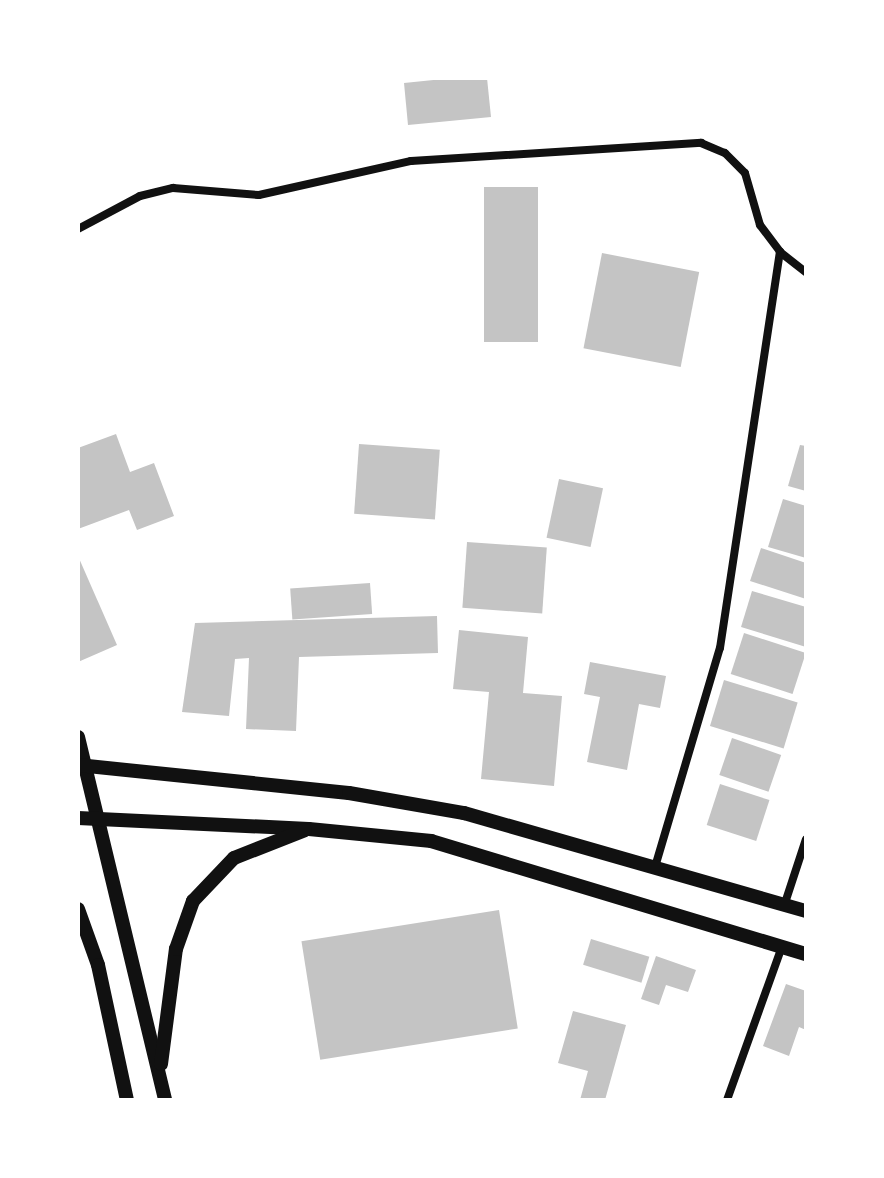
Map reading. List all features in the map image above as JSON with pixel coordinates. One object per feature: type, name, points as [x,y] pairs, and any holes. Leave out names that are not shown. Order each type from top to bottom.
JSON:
[{"type":"street","points":[[78,229],[140,196],[173,188],[259,195],[411,161],[701,143],[725,153],[745,173],[760,225],[780,252],[806,272]]},
{"type":"street","points":[[655,867],[720,648],[780,252]]},
{"type":"street","points":[[78,737],[165,1100]]},
{"type":"street","points":[[83,765],[349,793],[435,808],[806,911]]},
{"type":"street","points":[[78,818],[393,834],[463,848],[806,954]]},
{"type":"street","points":[[160,1076],[176,949],[193,901],[234,858],[309,829]]},
{"type":"street","points":[[785,903],[806,839]]},
{"type":"street","points":[[78,909],[98,965],[127,1100]]},
{"type":"street","points":[[727,1100],[782,946]]},
{"type":"building","points":[[487,78],[491,117],[408,125],[404,83]]},
{"type":"building","points":[[484,187],[538,187],[538,342],[484,342]]},
{"type":"building","points":[[602,253],[699,272],[681,367],[583,348]]},
{"type":"building","points":[[116,434],[130,472],[154,463],[174,516],[137,530],[129,510],[78,529],[78,448]]},
{"type":"building","points":[[359,444],[440,450],[435,519],[354,514]]},
{"type":"building","points":[[800,445],[806,446],[806,491],[788,486]]},
{"type":"building","points":[[559,479],[603,488],[591,547],[547,538]]},
{"type":"building","points":[[783,499],[806,506],[806,558],[768,547]]},
{"type":"building","points":[[467,542],[547,548],[542,613],[462,608]]},
{"type":"building","points":[[761,548],[806,563],[806,599],[750,581]]},
{"type":"building","points":[[78,556],[117,645],[78,662]]},
{"type":"building","points":[[370,583],[372,614],[292,620],[290,589]]},
{"type":"building","points":[[752,591],[806,607],[806,647],[741,627]]},
{"type":"building","points":[[437,616],[438,653],[299,657],[296,731],[246,729],[249,658],[235,659],[229,716],[182,712],[195,623]]},
{"type":"building","points":[[459,630],[528,637],[523,693],[562,696],[554,786],[481,779],[489,692],[453,689]]},
{"type":"building","points":[[744,633],[806,653],[793,694],[731,674]]},
{"type":"building","points":[[590,662],[666,676],[660,708],[639,704],[627,770],[587,762],[600,697],[584,694]]},
{"type":"building","points":[[724,680],[798,703],[784,748],[710,726]]},
{"type":"building","points":[[732,738],[781,755],[768,792],[719,775]]},
{"type":"building","points":[[720,784],[769,800],[756,841],[707,825]]},
{"type":"building","points":[[499,910],[518,1029],[320,1060],[301,941]]},
{"type":"building","points":[[591,939],[649,957],[641,983],[583,965]]},
{"type":"building","points":[[656,956],[696,970],[688,992],[666,985],[659,1005],[641,999]]},
{"type":"building","points":[[786,984],[806,991],[806,1030],[799,1027],[789,1056],[763,1046]]},
{"type":"building","points":[[573,1011],[626,1025],[605,1100],[580,1100],[588,1071],[558,1063]]}]
